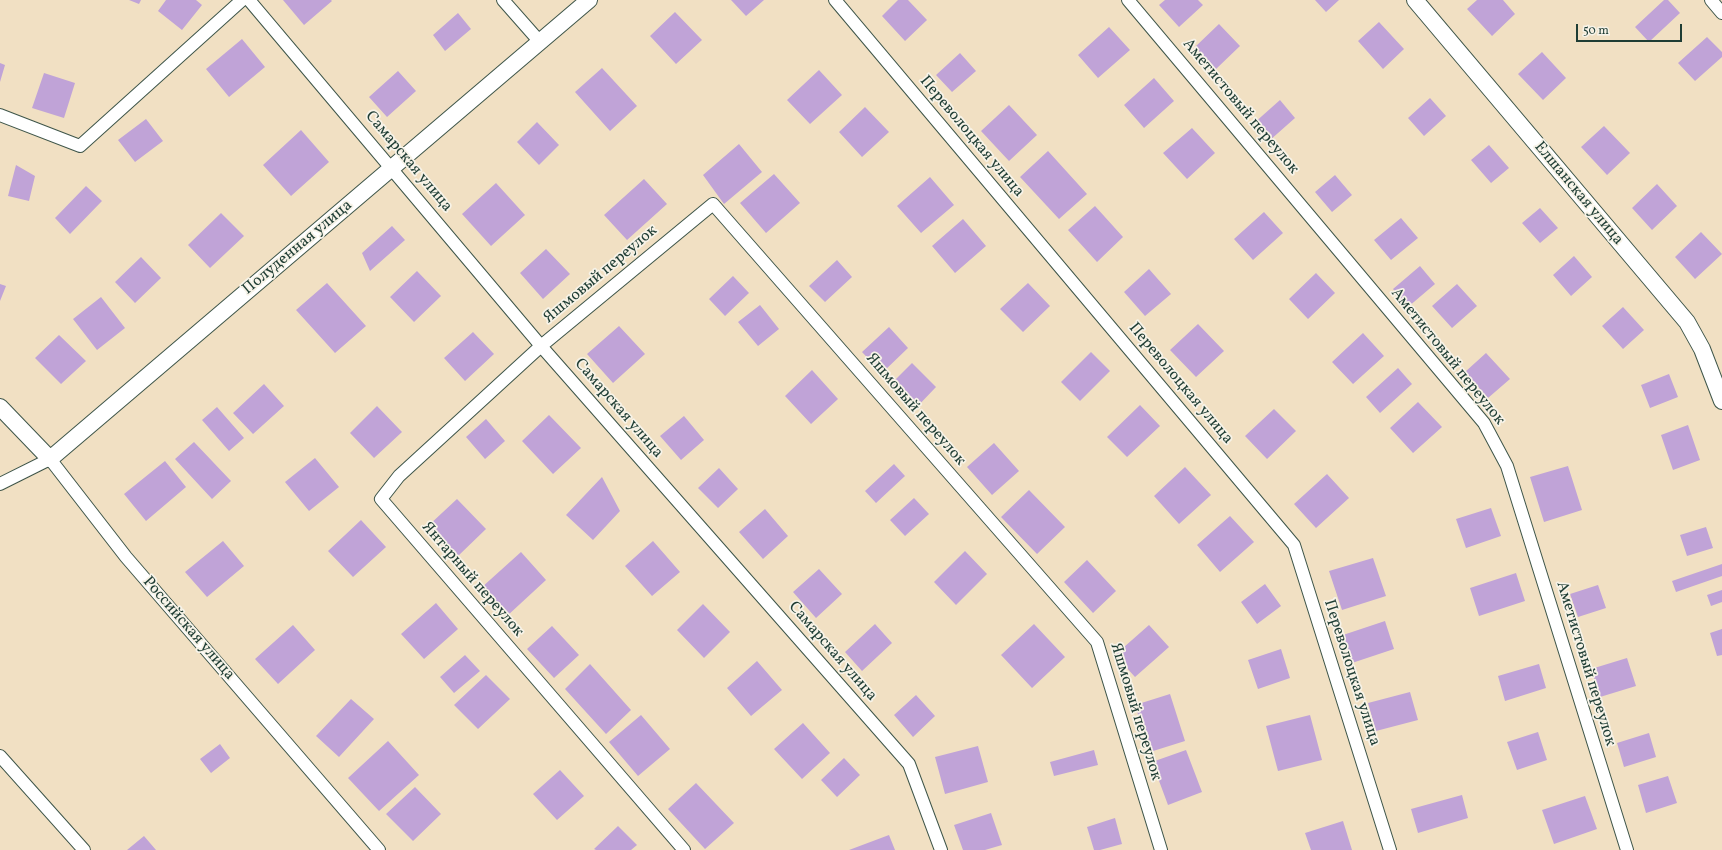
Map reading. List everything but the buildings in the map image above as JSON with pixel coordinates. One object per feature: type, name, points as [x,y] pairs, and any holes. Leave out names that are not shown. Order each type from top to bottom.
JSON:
[{"type":"street","points":[[0,115],[80,146],[242,0]]},
{"type":"street","name":"Самарская улица","points":[[249,0],[541,346],[909,764],[941,850]]},
{"type":"street","points":[[503,0],[540,42]]},
{"type":"street","name":"Полуденная улица","points":[[0,484],[50,459],[589,0]]},
{"type":"street","name":"Переволоцкая улица","points":[[835,0],[1294,545],[1390,850]]},
{"type":"street","name":"Аметистовый переулок","points":[[1128,0],[1484,423],[1507,466],[1627,850]]},
{"type":"street","name":"Елшанская улица","points":[[1414,0],[1688,322],[1702,349],[1722,401]]},
{"type":"street","points":[[1711,0],[1722,13]]},
{"type":"street","name":"Яшмовый переулок","points":[[541,346],[713,204],[1097,642],[1161,850]]},
{"type":"street","name":"Янтарный переулок","points":[[541,346],[399,476],[381,499],[684,850]]},
{"type":"street","name":"Российская улица","points":[[0,407],[50,459],[126,557],[379,850]]},
{"type":"street","points":[[0,756],[84,850]]}]
